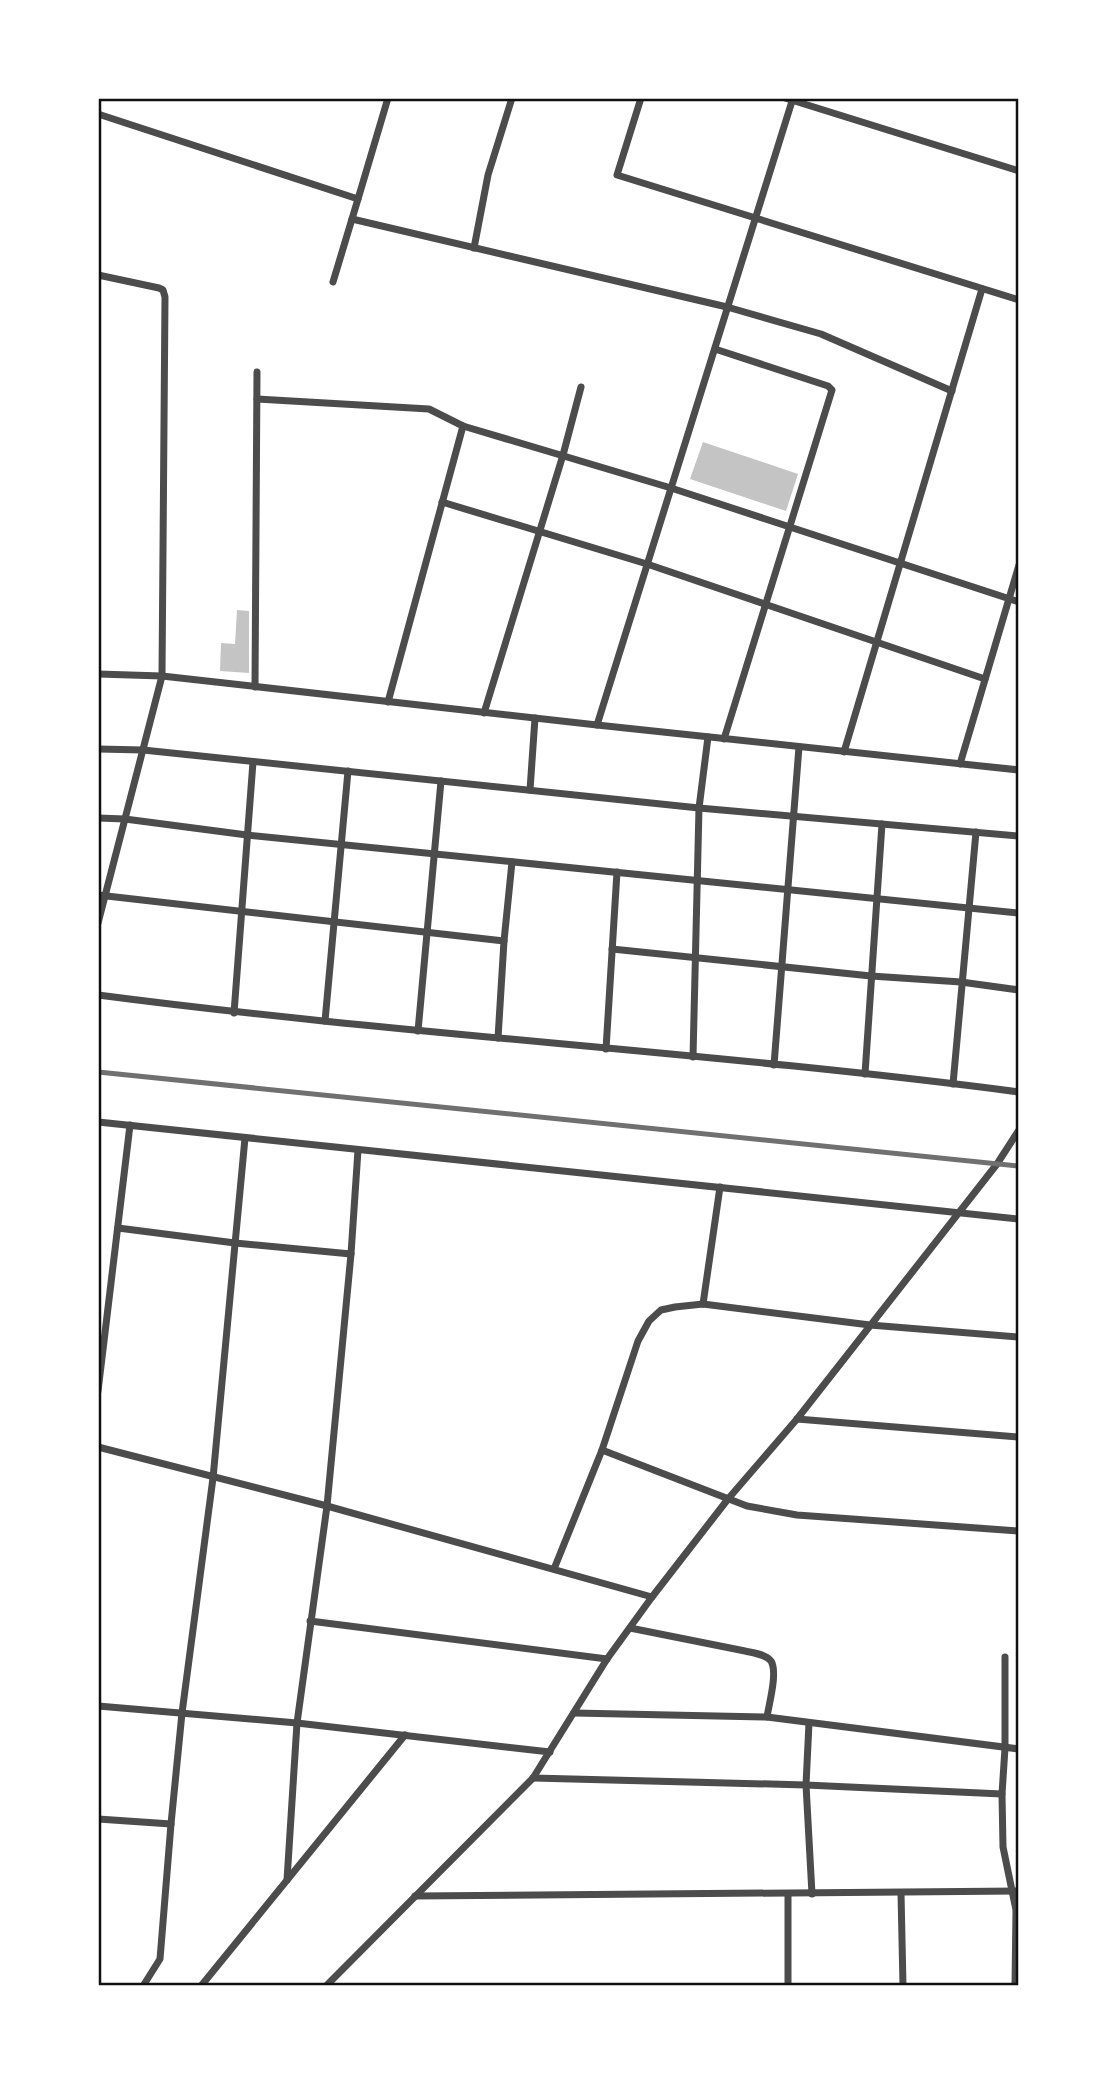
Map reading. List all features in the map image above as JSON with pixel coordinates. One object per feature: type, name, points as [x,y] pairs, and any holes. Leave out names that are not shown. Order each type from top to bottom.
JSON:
[{"type":"street","points":[[333,282],[388,98]]},
{"type":"street","points":[[474,248],[488,175],[512,98]]},
{"type":"street","points":[[640,98],[617,176],[1019,300]]},
{"type":"street","points":[[597,725],[756,218],[790,99],[1019,171]]},
{"type":"street","points":[[98,114],[358,199]]},
{"type":"street","points":[[352,219],[727,307],[821,334],[952,391]]},
{"type":"street","points":[[98,275],[159,288],[163,290],[165,297],[162,676],[125,820],[102,895],[98,923]]},
{"type":"street","points":[[845,751],[982,289]]},
{"type":"street","points":[[715,349],[828,386],[832,390],[724,739]]},
{"type":"street","points":[[255,687],[257,372]]},
{"type":"street","points":[[484,713],[563,455],[580,387]]},
{"type":"street","points":[[257,399],[429,409],[463,426],[671,488],[1019,602]]},
{"type":"street","points":[[388,702],[463,426]]},
{"type":"street","points":[[442,502],[647,564],[985,679]]},
{"type":"street","points":[[960,764],[1019,565]]},
{"type":"street","points":[[98,674],[162,676],[1019,770]]},
{"type":"street","points":[[530,790],[535,718]]},
{"type":"street","points":[[693,1057],[699,808],[708,737]]},
{"type":"street","points":[[774,1065],[799,747]]},
{"type":"street","points":[[98,749],[143,750],[699,808],[1019,836]]},
{"type":"street","points":[[234,1013],[253,762]]},
{"type":"street","points":[[325,1021],[348,771]]},
{"type":"street","points":[[418,1031],[441,781]]},
{"type":"street","points":[[98,818],[1019,913]]},
{"type":"street","points":[[865,1074],[882,824]]},
{"type":"street","points":[[953,1084],[976,832]]},
{"type":"street","points":[[498,1038],[512,862]]},
{"type":"street","points":[[606,1049],[617,872]]},
{"type":"street","points":[[102,895],[504,941]]},
{"type":"street","points":[[612,949],[871,976],[961,982],[1019,990]]},
{"type":"street","points":[[98,995],[234,1013],[865,1074],[1019,1092]]},
{"type":"street","points":[[98,1122],[1019,1219]]},
{"type":"street","points":[[98,1391],[130,1125]]},
{"type":"street","points":[[326,1986],[533,1778],[607,1659],[652,1597],[728,1499],[797,1419],[997,1164],[1019,1130]]},
{"type":"street","points":[[143,1986],[160,1959],[183,1713],[213,1478],[245,1138]]},
{"type":"street","points":[[287,1880],[297,1723],[327,1506],[358,1150]]},
{"type":"street","points":[[703,1304],[720,1187]]},
{"type":"street","points":[[118,1228],[351,1254]]},
{"type":"street","points":[[554,1569],[602,1450],[638,1341],[649,1321],[661,1310],[703,1304],[870,1325],[1019,1338]]},
{"type":"street","points":[[797,1419],[1019,1437]]},
{"type":"street","points":[[98,1447],[327,1506],[652,1597]]},
{"type":"street","points":[[602,1450],[747,1506],[797,1515],[1019,1531]]},
{"type":"street","points":[[310,1622],[607,1659]]},
{"type":"street","points":[[631,1628],[745,1651],[770,1660],[774,1678],[767,1717]]},
{"type":"street","points":[[1005,1657],[1003,1847],[1016,1891],[1015,1986]]},
{"type":"street","points":[[98,1706],[297,1723],[550,1752]]},
{"type":"street","points":[[574,1713],[767,1717],[1019,1749]]},
{"type":"street","points":[[809,1723],[806,1785],[812,1894]]},
{"type":"street","points":[[201,1986],[405,1735]]},
{"type":"street","points":[[533,1778],[806,1785],[1002,1794]]},
{"type":"street","points":[[98,1819],[171,1824]]},
{"type":"street","points":[[415,1896],[1016,1891]]},
{"type":"street","points":[[901,1893],[903,1986]]},
{"type":"street","points":[[788,1894],[788,1986]]},
{"type":"building","points":[[703,442],[798,474],[786,511],[690,479]]},
{"type":"building","points":[[237,610],[249,611],[249,673],[220,671],[221,643],[235,644]]},
{"type":"railway","points":[[98,1072],[1019,1166]]}]
